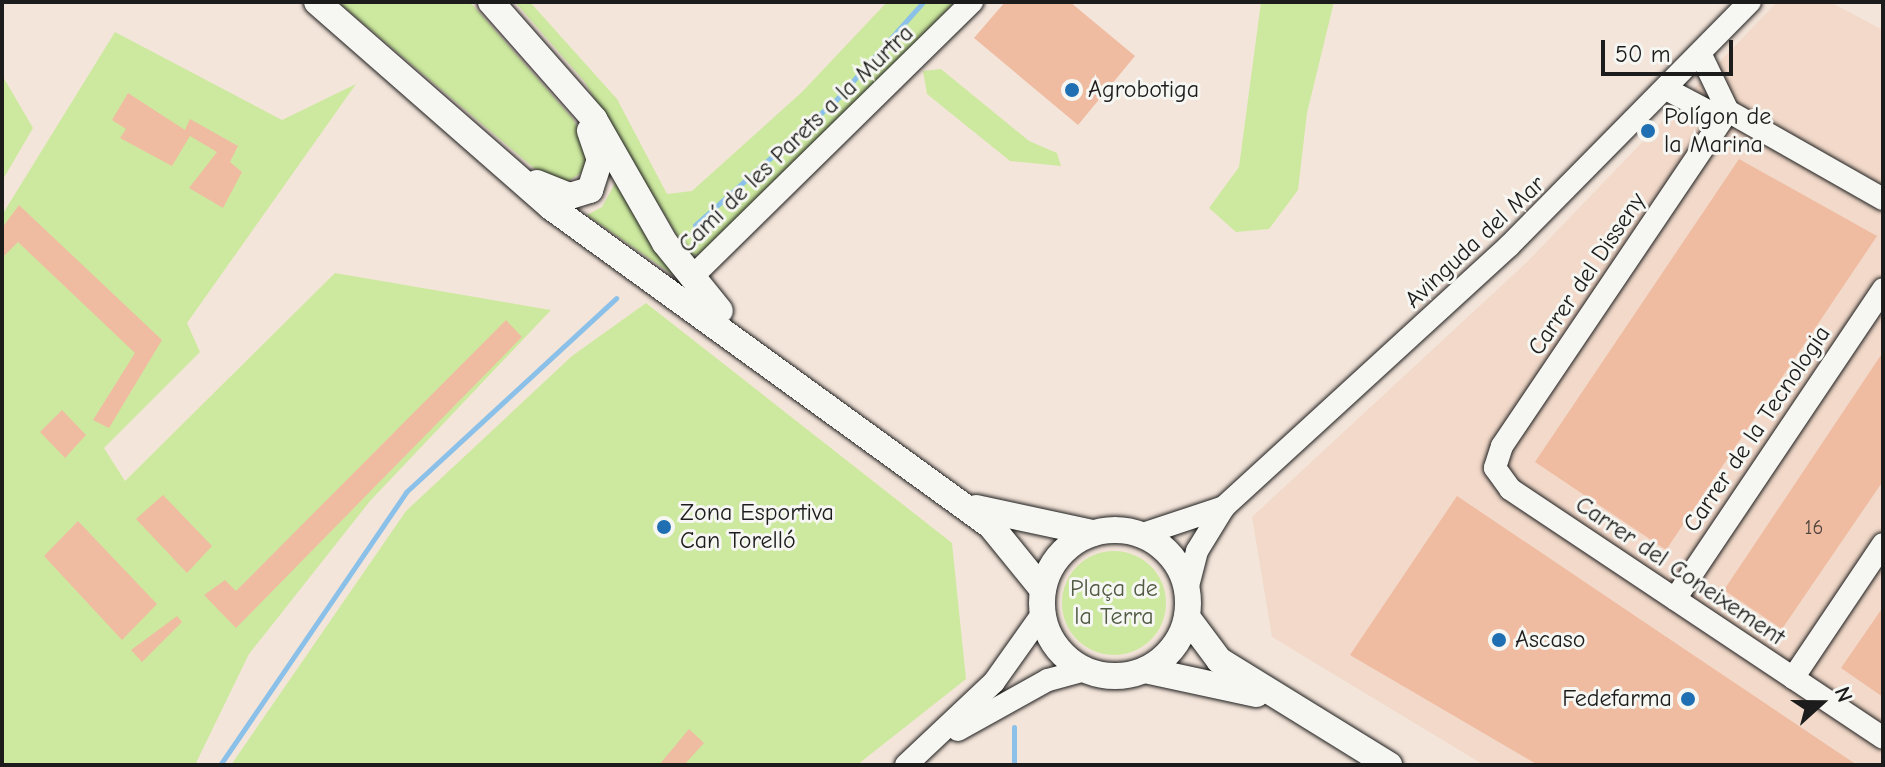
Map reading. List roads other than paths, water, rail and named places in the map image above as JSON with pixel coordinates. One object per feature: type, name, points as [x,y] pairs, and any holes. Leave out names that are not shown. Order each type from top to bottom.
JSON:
[{"type":"main road","points":[[317,2],[587,234],[960,503],[1027,562],[1057,647],[1086,670],[1112,676],[1145,670],[1279,700]]},
{"type":"main road","points":[[500,7],[576,99],[691,278],[775,369]]},
{"type":"main road","points":[[516,171],[570,196],[596,184],[600,160],[576,99]]},
{"type":"main road","points":[[960,503],[1093,533],[1140,535],[1171,556],[1187,590],[1187,617],[1172,648],[1145,670]]},
{"type":"main road","points":[[1043,601],[1063,552],[1093,533]]},
{"type":"main road","points":[[1187,617],[1202,646],[1279,700],[1389,765]]},
{"type":"street","name":"Camí de les Parets a la Murtra","points":[[691,278],[972,2]]},
{"type":"street","name":"Avinguda del Mar","points":[[1187,590],[1197,551],[1224,507],[1668,90],[1750,2]]},
{"type":"street","points":[[1701,55],[1728,111]]},
{"type":"street","points":[[1668,90],[1708,111],[1728,111],[1883,199]]},
{"type":"street","name":"Carrer del Disseny","points":[[1495,468],[1502,446],[1728,111]]},
{"type":"street","name":"Carrer de la Tecnologia","points":[[1675,599],[1883,289]]},
{"type":"street","name":"Carrer del Coneixement","points":[[1495,468],[1510,489],[1883,738]]},
{"type":"street","name":"Avinguda del Mar","points":[[1140,535],[1224,507]]},
{"type":"street","points":[[1793,678],[1883,544]]},
{"type":"street","points":[[906,765],[994,682],[1043,601]]},
{"type":"street","points":[[926,749],[1048,680],[1086,670]]},
{"type":"waterway","points":[[695,225],[836,100],[923,2]]},
{"type":"waterway","points":[[220,765],[406,492],[616,298]]},
{"type":"waterway","points":[[1014,727],[1014,765]]},
{"type":"place","name":"Agrobotiga","points":[[1072,90]]},
{"type":"place","name":"Polígon de la Marina","points":[[1648,131]]},
{"type":"place","name":"Zona Esportiva Can Torelló","points":[[664,527]]},
{"type":"place","name":"Ascaso","points":[[1499,640]]},
{"type":"place","name":"Fedefarma","points":[[1688,699]]},
{"type":"park label","name":"Plaça de la Terra","points":[[1114,603]]}]
